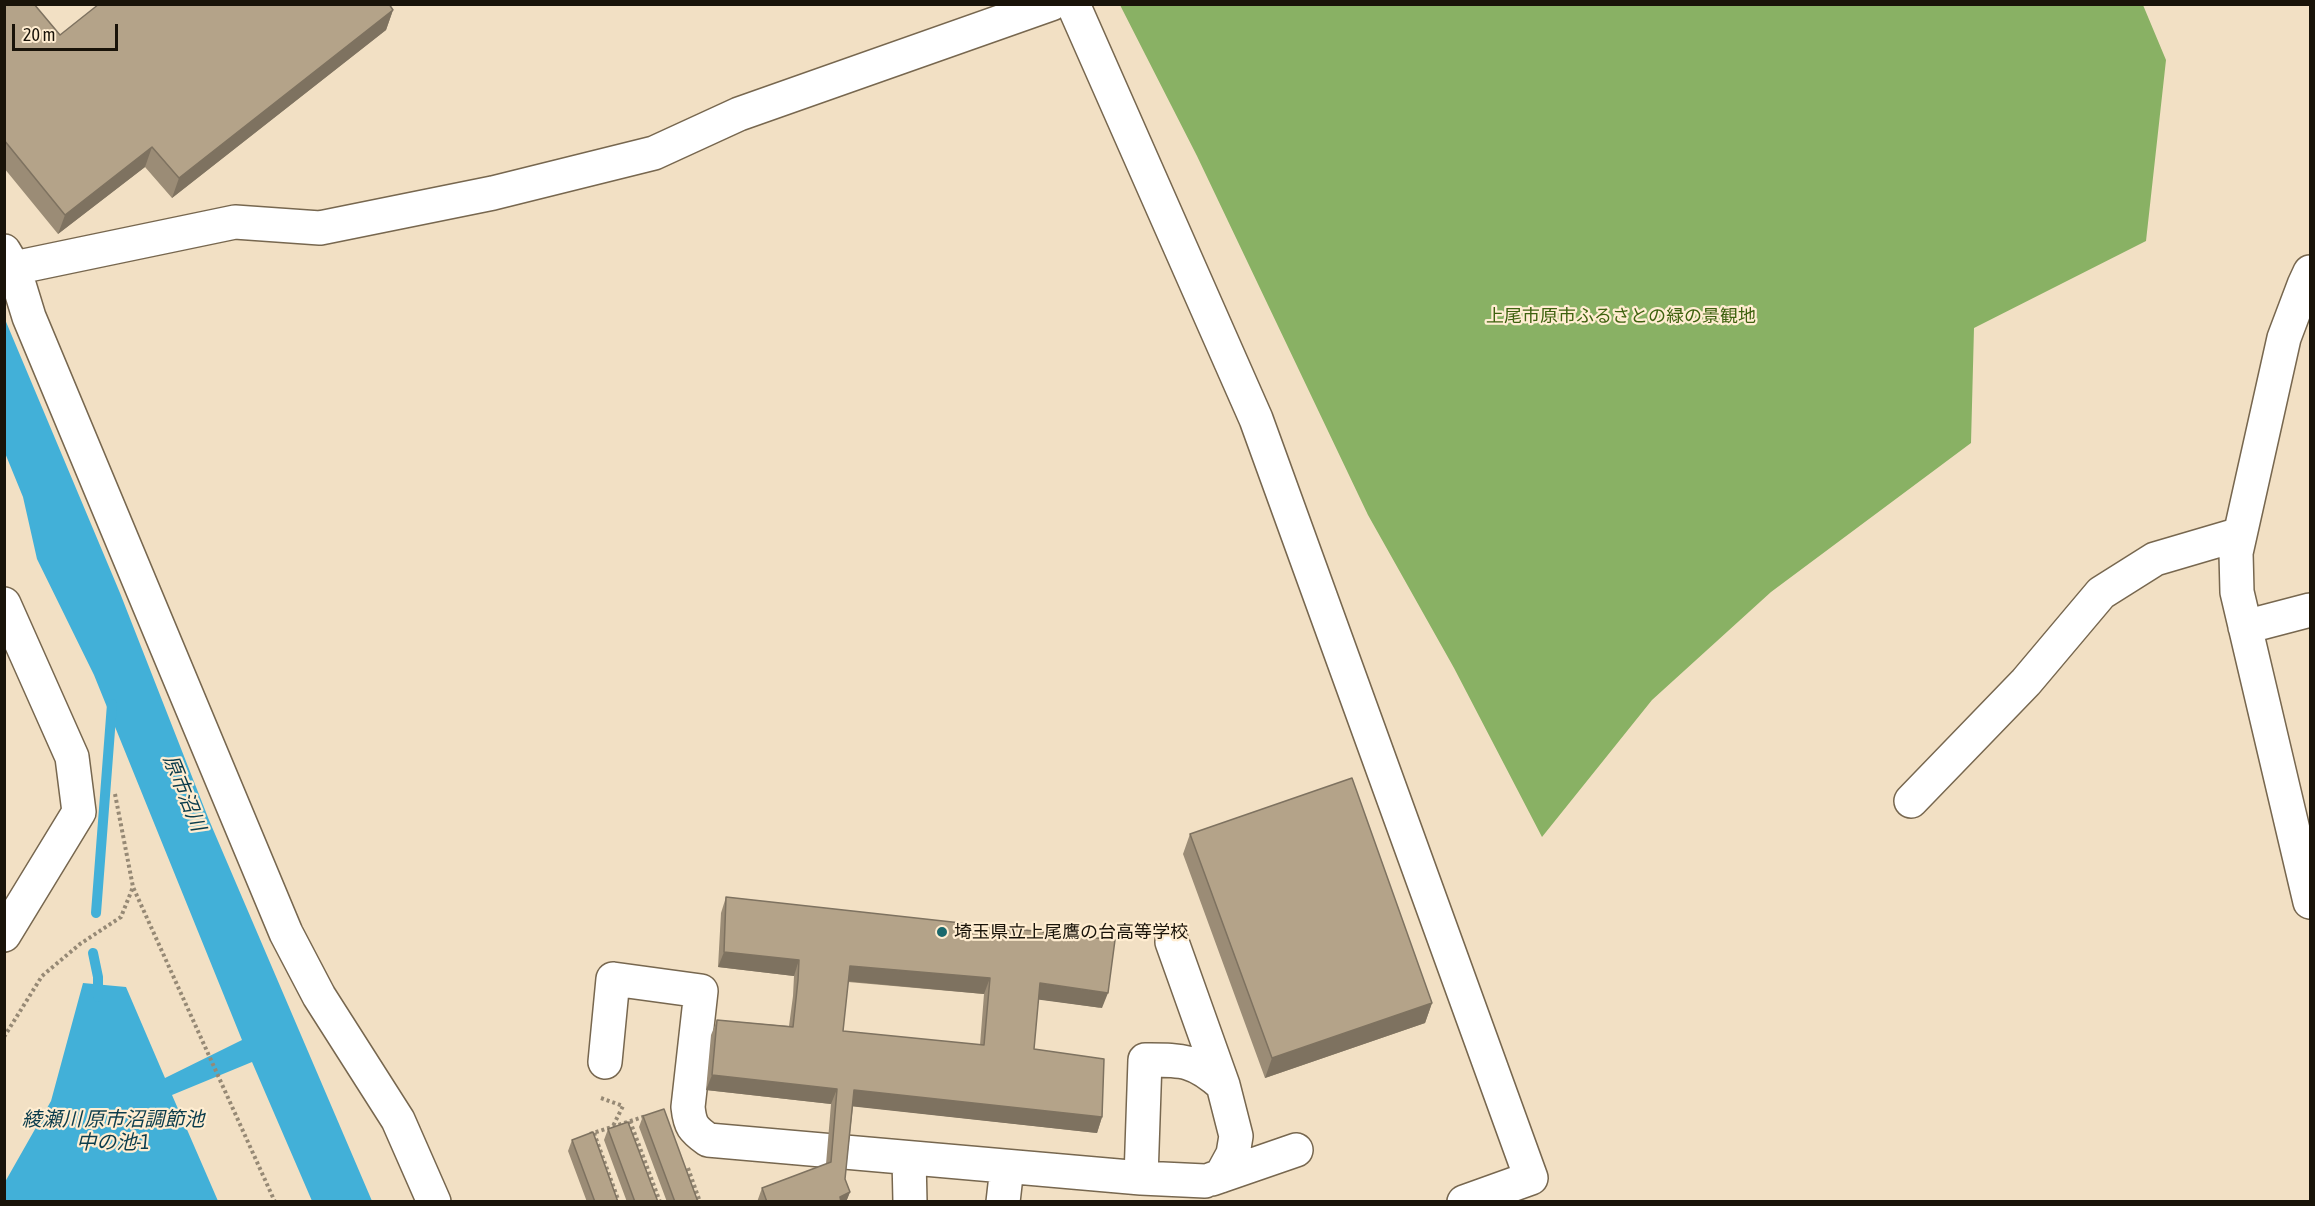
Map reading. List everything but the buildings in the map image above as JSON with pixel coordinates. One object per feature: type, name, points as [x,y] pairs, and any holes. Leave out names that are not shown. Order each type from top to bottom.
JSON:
[{"type":"street","points":[[434,1202],[398,1120],[319,996],[286,933],[29,317],[9,259],[236,222],[320,228],[493,193],[654,153],[739,114],[1051,4]]},
{"type":"street","points":[[1073,4],[1256,419],[1531,1178],[1464,1202]]},
{"type":"street","points":[[2310,273],[2284,338],[2236,553],[2237,592],[2310,902]]},
{"type":"street","points":[[1911,801],[2026,682],[2101,593],[2155,559],[2240,534]]},
{"type":"street","points":[[4,604],[72,757],[79,812],[4,935]]},
{"type":"street","points":[[2245,627],[2310,610]]},
{"type":"street","points":[[1172,942],[1223,1085],[1236,1136],[1233,1154],[1213,1186]]},
{"type":"street","points":[[605,1062],[613,979],[701,991],[688,1107],[690,1123],[708,1140],[1213,1186],[1296,1150]]},
{"type":"street","points":[[1141,1178],[1145,1060],[1184,1060],[1207,1070],[1223,1085]]},
{"type":"street","points":[[909,1158],[910,1202]]},
{"type":"street","points":[[1003,1202],[1007,1167]]},
{"type":"path","points":[[113,786],[133,887],[275,1202]]},
{"type":"path","points":[[4,1037],[42,976],[80,944],[121,917],[133,887]]},
{"type":"path","points":[[586,1136],[649,1115]]},
{"type":"path","points":[[630,1121],[660,1202]]},
{"type":"path","points":[[594,1133],[619,1202]]},
{"type":"path","points":[[686,1160],[700,1202]]},
{"type":"green space","name":"上尾市原市ふるさとの緑の景観地","points":[[1120,5],[2143,5],[2166,60],[2146,241],[1974,328],[1971,443],[1771,592],[1652,700],[1542,837],[1454,668],[1368,515],[1197,156]]},
{"type":"water","points":[[4,317],[120,593],[209,820],[372,1201],[312,1201],[252,1062],[172,1095],[218,1201],[5,1201],[5,1182],[51,1101],[83,983],[126,987],[165,1078],[242,1040],[94,675],[37,559],[23,497],[5,453]]},
{"type":"waterway","points":[[96,913],[112,704]]},
{"type":"waterway","points":[[93,953],[98,977],[98,997]]},
{"type":"place","name":"埼玉県立上尾鷹の台高等学校","points":[[942,932]]},
{"type":"water label","name":"原市沼川","points":[[184,793]]},
{"type":"water label","name":"綾瀬川 原市沼調節池 中の池-1","points":[[113,1132]]}]
